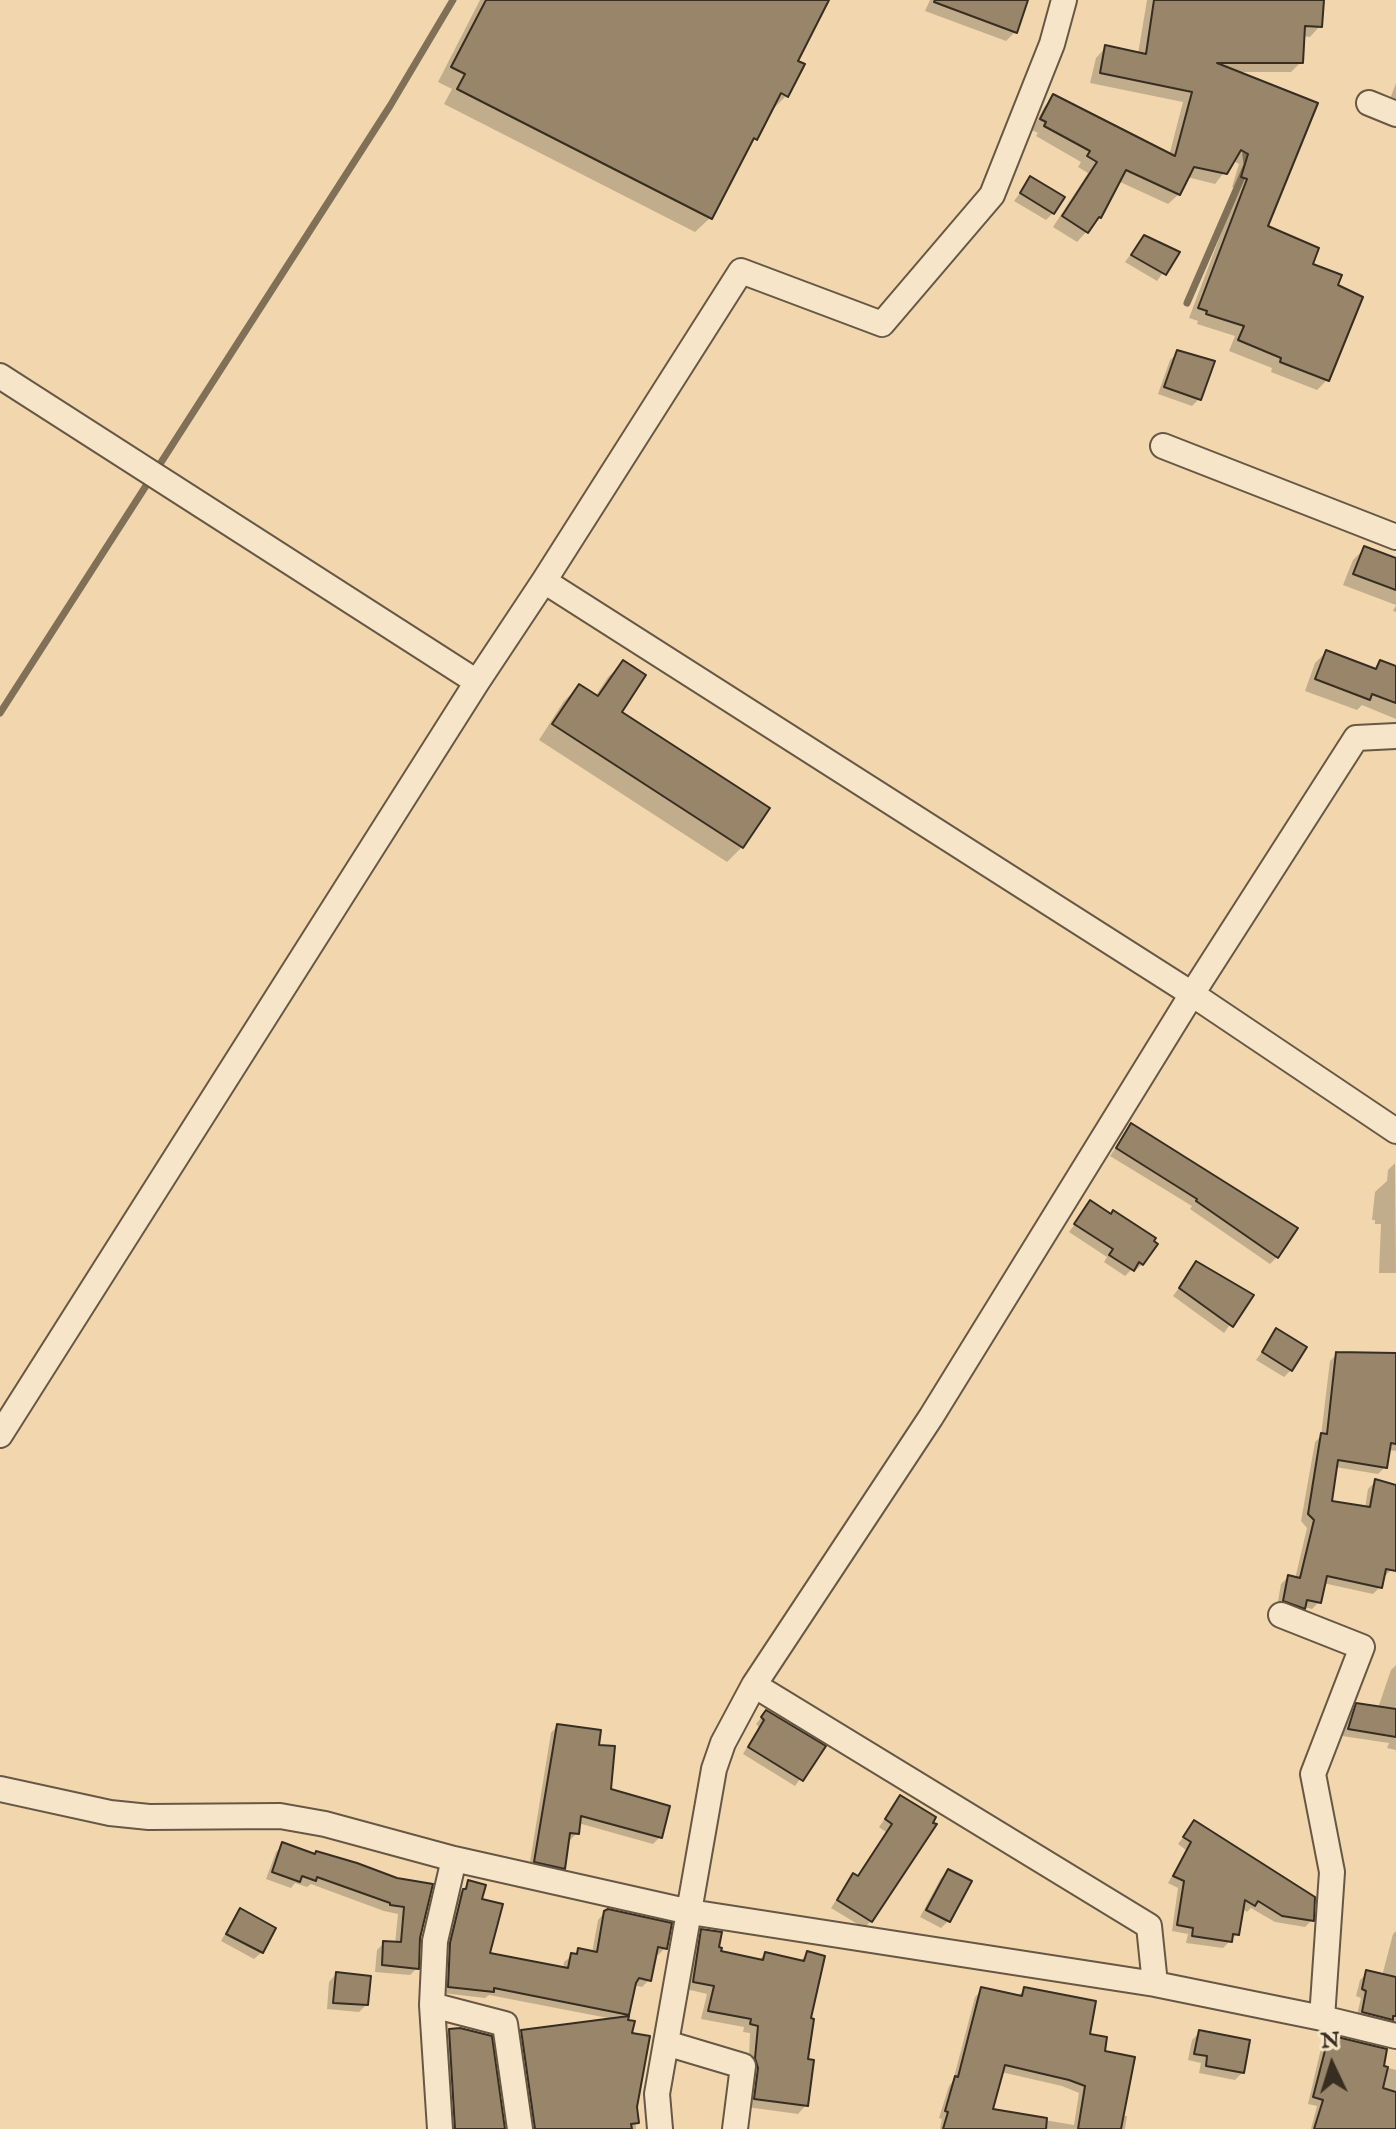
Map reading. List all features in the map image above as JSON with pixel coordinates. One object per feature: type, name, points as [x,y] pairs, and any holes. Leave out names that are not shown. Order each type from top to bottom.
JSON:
[{"type":"street","points":[[0,1435],[741,271],[882,324],[992,195],[1052,44],[1064,0]]},
{"type":"street","points":[[1369,103],[1396,114]]},
{"type":"street","points":[[0,376],[477,682]]},
{"type":"street","points":[[1163,446],[1396,537]]},
{"type":"street","points":[[544,581],[1192,994],[1396,1131]]},
{"type":"street","points":[[660,2129],[657,2094],[714,1769],[723,1743],[754,1685],[931,1417],[1192,994],[1356,738],[1396,736]]},
{"type":"street","points":[[1281,1615],[1362,1647],[1313,1774],[1332,1872],[1322,2018]]},
{"type":"street","points":[[754,1685],[1149,1926],[1155,1984]]},
{"type":"street","points":[[0,1789],[110,1813],[149,1817],[280,1816],[325,1824],[454,1859],[690,1912],[1155,1984],[1396,2036]]},
{"type":"street","points":[[440,2129],[432,2005],[435,1941],[454,1859]]},
{"type":"street","points":[[432,2005],[505,2024],[520,2129]]},
{"type":"street","points":[[666,2043],[743,2066],[735,2129]]},
{"type":"building","points":[[486,0],[829,0],[798,61],[805,64],[788,97],[781,93],[712,219],[457,89],[465,74],[451,67]]},
{"type":"building","points":[[935,0],[1028,0],[1017,33]]},
{"type":"building","points":[[1154,0],[1324,0],[1322,27],[1305,26],[1303,63],[1217,63],[1318,103],[1268,226],[1319,248],[1313,264],[1342,275],[1338,285],[1363,297],[1329,381],[1280,362],[1281,358],[1238,340],[1244,326],[1206,314],[1207,311],[1198,308],[1247,179],[1241,177],[1248,154],[1241,150],[1227,174],[1194,167],[1180,195],[1126,170],[1101,218],[1088,233],[1062,216],[1097,162],[1087,156],[1090,151],[1044,126],[1046,122],[1040,119],[1053,94],[1175,156],[1192,92],[1100,73],[1105,45],[1146,54]]},
{"type":"building","points":[[1030,176],[1065,197],[1054,214],[1020,193]]},
{"type":"building","points":[[1144,235],[1180,252],[1166,275],[1131,255]]},
{"type":"building","points":[[1177,350],[1215,361],[1201,400],[1164,387]]},
{"type":"building","points":[[1364,546],[1396,558],[1396,590],[1353,574]]},
{"type":"building","points":[[1326,650],[1376,669],[1380,660],[1396,666],[1396,703],[1372,694],[1370,700],[1315,679]]},
{"type":"building","points":[[623,660],[646,675],[622,712],[770,808],[743,848],[552,724],[579,684],[598,696]]},
{"type":"building","points":[[1131,1123],[1298,1228],[1278,1258],[1197,1199],[1116,1148]]},
{"type":"building","points":[[1090,1200],[1111,1214],[1113,1210],[1156,1238],[1154,1241],[1158,1244],[1143,1265],[1139,1262],[1134,1271],[1109,1255],[1113,1249],[1074,1224]]},
{"type":"building","points":[[1196,1261],[1254,1295],[1233,1327],[1179,1288]]},
{"type":"building","points":[[1276,1328],[1307,1347],[1292,1371],[1262,1352]]},
{"type":"building","points":[[1336,1352],[1396,1353],[1396,1444],[1391,1443],[1387,1468],[1338,1460],[1332,1501],[1370,1507],[1375,1479],[1396,1485],[1396,1571],[1386,1569],[1382,1588],[1327,1576],[1321,1603],[1307,1600],[1305,1609],[1283,1601],[1288,1575],[1300,1578],[1314,1520],[1308,1514],[1321,1433],[1327,1434]]},
{"type":"building","points":[[1356,1703],[1396,1709],[1396,1737],[1348,1729]]},
{"type":"building","points":[[766,1710],[826,1746],[803,1781],[748,1747],[764,1720],[761,1717]]},
{"type":"building","points":[[557,1724],[601,1730],[599,1745],[615,1746],[611,1789],[670,1806],[662,1838],[581,1816],[579,1834],[570,1833],[565,1869],[534,1862]]},
{"type":"building","points":[[900,1795],[936,1817],[933,1823],[937,1824],[872,1922],[837,1900],[853,1873],[858,1876],[892,1824],[885,1819]]},
{"type":"building","points":[[1194,1820],[1315,1897],[1314,1921],[1282,1916],[1258,1901],[1255,1906],[1245,1900],[1239,1935],[1233,1934],[1232,1942],[1192,1936],[1193,1928],[1177,1925],[1184,1881],[1173,1876],[1191,1842],[1183,1837]]},
{"type":"building","points":[[282,1842],[397,1878],[433,1884],[420,1938],[419,1969],[382,1965],[383,1941],[401,1942],[404,1907],[390,1905],[317,1877],[316,1881],[302,1876],[300,1882],[272,1872]]},
{"type":"building","points":[[948,1869],[972,1881],[950,1922],[926,1910]]},
{"type":"building","points":[[468,1880],[486,1885],[482,1899],[503,1904],[490,1953],[568,1968],[571,1953],[577,1954],[578,1948],[597,1952],[604,1911],[608,1909],[672,1923],[667,1949],[658,1947],[651,1981],[639,1978],[636,1983],[629,2015],[494,1988],[494,1992],[448,1987],[450,1943]]},
{"type":"building","points":[[240,1908],[276,1928],[263,1953],[226,1934]]},
{"type":"building","points":[[701,1929],[722,1932],[721,1951],[763,1960],[765,1952],[804,1961],[807,1951],[825,1956],[811,2018],[814,2019],[808,2059],[814,2060],[808,2106],[754,2099],[758,2026],[750,2024],[751,2019],[708,2011],[714,1986],[693,1982]]},
{"type":"building","points":[[1366,1970],[1396,1977],[1396,2016],[1393,2020],[1362,2012]]},
{"type":"building","points":[[336,1972],[371,1976],[368,2005],[333,2003]]},
{"type":"building","points":[[981,1987],[1022,1996],[1024,1987],[1096,2001],[1090,2034],[1107,2037],[1105,2051],[1135,2057],[1121,2129],[1078,2129],[1085,2086],[1005,2065],[993,2109],[1047,2118],[1046,2129],[943,2129],[948,2112],[945,2111],[955,2076],[958,2077]]},
{"type":"building","points":[[629,2016],[628,2020],[635,2021],[632,2033],[650,2036],[637,2107],[639,2123],[631,2124],[632,2129],[535,2129],[521,2030]]},
{"type":"building","points":[[460,2028],[492,2036],[505,2129],[455,2129],[449,2029]]},
{"type":"building","points":[[1199,2030],[1250,2040],[1244,2073],[1206,2066],[1207,2056],[1194,2054]]},
{"type":"building","points":[[1329,2035],[1387,2049],[1384,2066],[1388,2067],[1383,2088],[1396,2092],[1396,2129],[1314,2129],[1323,2100],[1313,2097]]},
{"type":"waterway","points":[[0,713],[390,106],[453,0]]},
{"type":"waterway","points":[[1187,303],[1247,165],[1245,146]]}]
